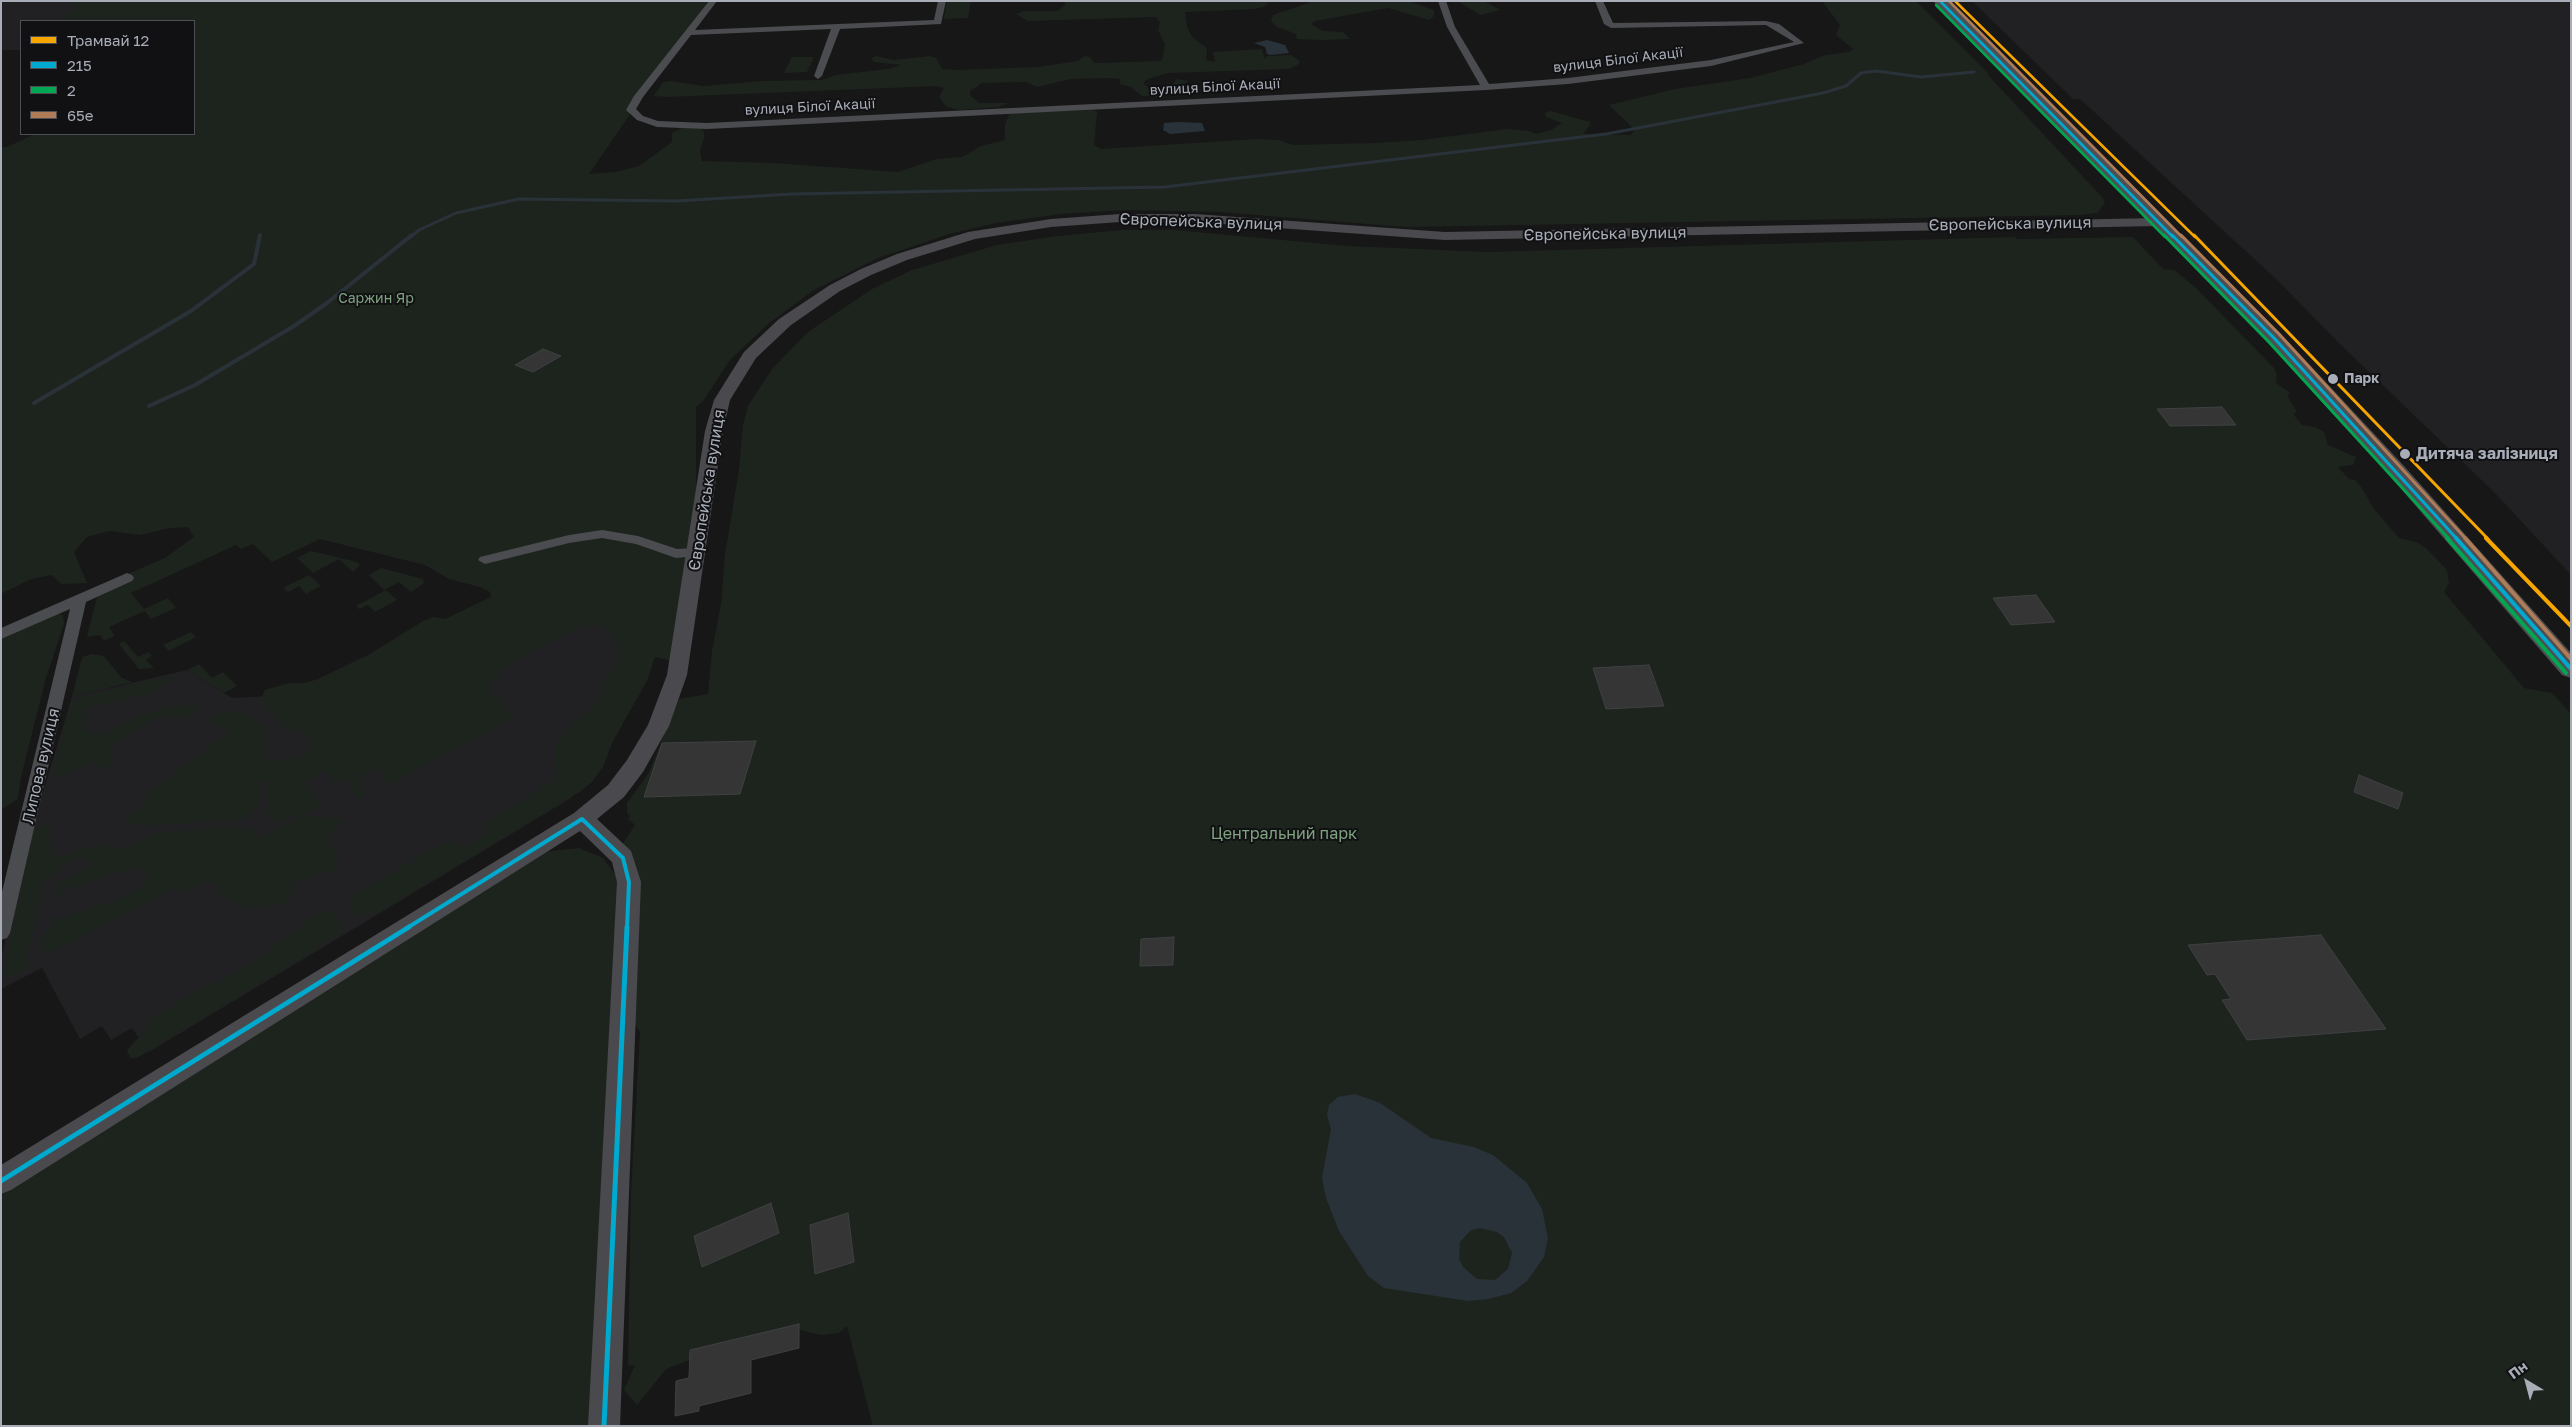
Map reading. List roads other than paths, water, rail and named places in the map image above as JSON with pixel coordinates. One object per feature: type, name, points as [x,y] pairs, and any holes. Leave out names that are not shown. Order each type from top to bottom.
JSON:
[{"type":"main road","points":[[1940,1],[2274,338],[2387,460],[2571,669]]},
{"type":"main road","name":"Європейська вулиця","points":[[1,1181],[582,819],[620,786],[643,754],[663,715],[680,663],[714,432],[722,400],[750,355],[785,322],[835,288],[902,257],[973,235],[1051,223],[1146,217],[1195,218],[1459,236],[2158,222]]},
{"type":"main road","points":[[582,819],[623,858],[629,882],[604,1426]]},
{"type":"street","points":[[687,33],[713,1]]},
{"type":"street","points":[[687,33],[836,28],[938,22],[942,1]]},
{"type":"street","points":[[1442,1],[1451,28],[1486,87]]},
{"type":"street","name":"вулиця Білої Акації","points":[[687,33],[631,110],[640,118],[657,124],[707,126],[1486,87],[1568,80],[1711,63],[1800,43],[1799,40],[1776,26],[1766,23],[1616,27],[1608,24],[1599,1]]},
{"type":"street","points":[[818,76],[836,28]]},
{"type":"street","points":[[486,560],[569,539],[602,534],[638,540],[676,554],[696,552]]},
{"type":"street","points":[[1,634],[127,578]]},
{"type":"street","name":"Липова вулиця","points":[[1,933],[80,598]]},
{"type":"waterway","points":[[411,237],[419,230],[456,213],[519,199],[677,201],[792,194],[1165,187],[1606,134],[1823,93],[1846,86],[1861,73],[1876,71],[1921,77],[1974,72]]},
{"type":"waterway","points":[[34,403],[191,311],[254,264],[260,235]]},
{"type":"waterway","points":[[149,406],[195,385],[294,326],[327,303],[412,235]]},
{"type":"tram line","name":"12","points":[[1955,1],[2214,255],[2571,626]]},
{"type":"place","name":"Парк","points":[[2333,379]]},
{"type":"place","name":"Дитяча залізниця","points":[[2405,454]]},
{"type":"park label","name":"Саржин Яр","points":[[376,299]]},
{"type":"park label","name":"Центральний парк","points":[[1284,834]]}]
